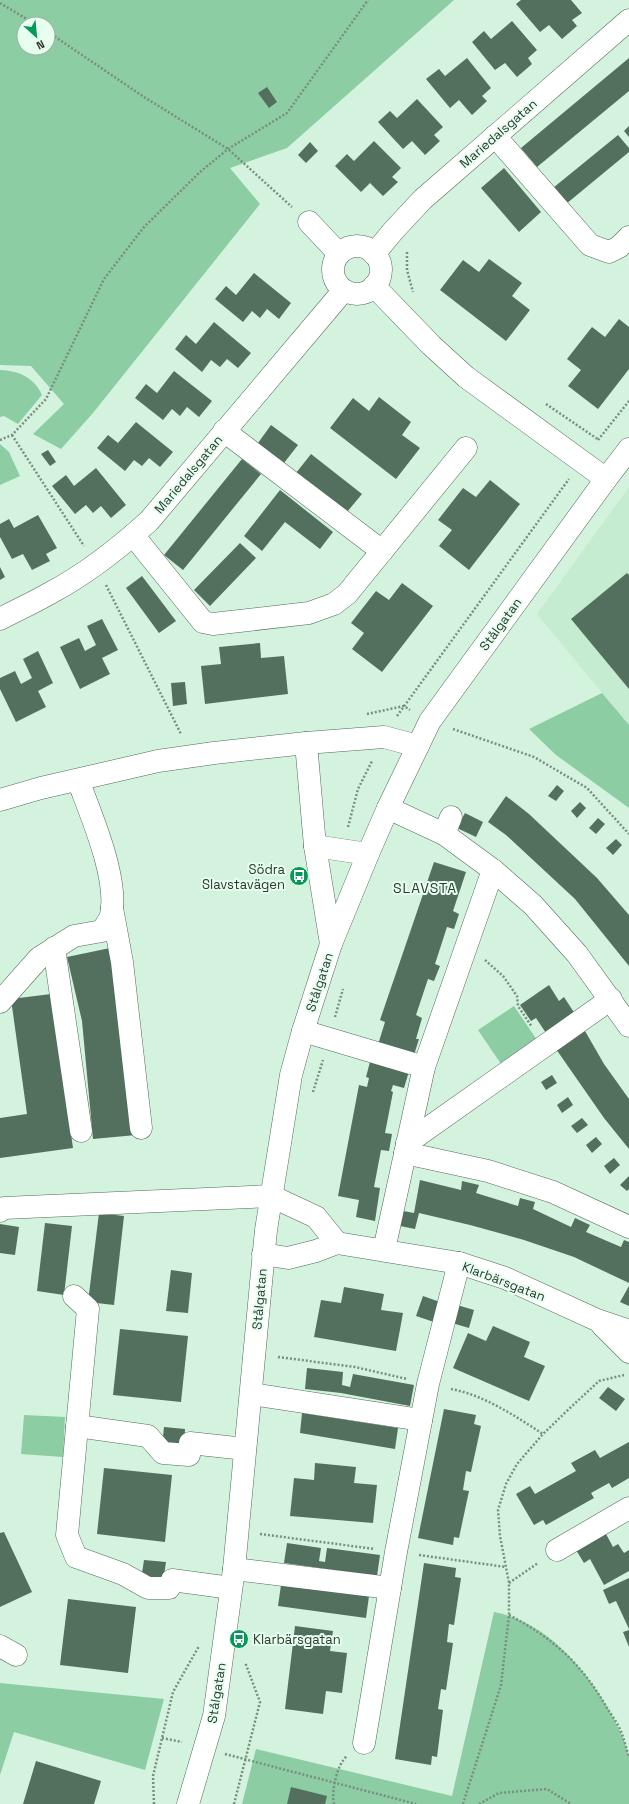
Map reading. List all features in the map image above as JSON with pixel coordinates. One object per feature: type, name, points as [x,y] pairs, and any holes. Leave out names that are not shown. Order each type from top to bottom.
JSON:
[{"type":"street","name":"Mariedalsgatan","points":[[374,254],[423,199],[629,20]]},
{"type":"street","points":[[495,136],[590,245],[609,252],[619,248],[629,237]]},
{"type":"street","points":[[309,222],[339,254]]},
{"type":"street","points":[[352,246],[360,246],[368,249],[374,254],[381,268],[380,276],[374,286],[363,293],[355,294],[344,290],[336,282],[333,275],[335,260],[339,254],[352,246]]},
{"type":"street","points":[[374,286],[426,340],[466,377],[606,478]]},
{"type":"street","name":"Mariedalsgatan","points":[[0,619],[54,592],[95,565],[133,535],[159,510],[344,290]]},
{"type":"street","points":[[224,431],[382,551]]},
{"type":"street","points":[[133,535],[200,619],[207,623],[309,613],[322,610],[347,594],[466,448]]},
{"type":"street","name":"Stålgatan","points":[[188,1804],[214,1716],[232,1579],[263,1254],[291,1075],[303,1031],[331,944],[388,808],[430,721],[606,478],[629,449]]},
{"type":"street","points":[[0,800],[41,788],[158,761],[306,743],[384,737],[418,746]]},
{"type":"street","points":[[306,743],[316,846],[331,944]]},
{"type":"street","points":[[78,780],[111,877],[112,908],[122,962],[141,1128]]},
{"type":"street","points":[[388,808],[447,826],[493,870],[533,905],[576,954],[611,999],[629,1026]]},
{"type":"street","points":[[316,846],[368,854]]},
{"type":"street","points":[[384,1250],[424,1067],[493,870]]},
{"type":"street","points":[[0,1002],[40,958],[54,948],[74,936],[102,931],[111,916],[112,908]]},
{"type":"street","points":[[54,948],[81,1131]]},
{"type":"street","points":[[406,1148],[611,999]]},
{"type":"street","points":[[303,1031],[424,1067]]},
{"type":"street","points":[[406,1148],[488,1171],[546,1190],[629,1227]]},
{"type":"street","points":[[0,1211],[4,1208],[271,1196],[295,1206],[316,1218],[337,1243]]},
{"type":"street","name":"Klarbärsgatan","points":[[263,1254],[288,1258],[316,1251],[337,1243],[459,1263],[505,1278],[597,1320],[629,1331]]},
{"type":"street","points":[[364,1743],[390,1588],[428,1384],[459,1263]]},
{"type":"street","points":[[74,1296],[88,1309],[67,1535],[76,1557],[123,1574],[148,1588],[168,1588],[172,1580],[232,1579],[390,1588]]},
{"type":"street","name":"Klarbärsgatan","points":[[597,1320],[629,1352]]},
{"type":"street","points":[[250,1394],[421,1420]]},
{"type":"street","points":[[77,1426],[148,1436],[163,1453],[189,1449],[245,1449]]},
{"type":"street","points":[[557,1550],[629,1508]]},
{"type":"path","points":[[0,440],[12,435],[46,399],[104,279],[150,222],[200,172],[228,149],[287,113],[368,0]]},
{"type":"path","points":[[0,3],[22,16]]},
{"type":"path","points":[[56,37],[144,96],[228,149],[309,222]]},
{"type":"path","points":[[408,248],[406,262],[407,275],[410,285],[418,298]]},
{"type":"path","points":[[539,400],[598,440]]},
{"type":"path","points":[[342,849],[358,789],[384,737],[404,706],[582,461],[629,401]]},
{"type":"path","points":[[430,721],[534,757],[587,788],[629,834]]},
{"type":"path","points":[[464,956],[483,959],[503,976],[517,996],[518,1006],[545,1046]]},
{"type":"path","points":[[463,1804],[501,1685],[509,1615],[509,1583],[500,1536],[498,1510],[506,1484],[517,1464],[544,1434],[599,1381],[629,1374]]},
{"type":"path","points":[[509,1583],[557,1550]]},
{"type":"path","points":[[509,1615],[535,1628],[556,1644],[582,1670],[602,1698],[619,1728],[629,1758]]},
{"type":"path","points":[[334,1804],[334,1784],[342,1760],[364,1743]]},
{"type":"path","points":[[244,1760],[416,1804]]},
{"type":"path","points":[[479,1804],[499,1793],[547,1789],[571,1804]]},
{"type":"shaded area","points":[[629,487],[629,725],[537,614]]},
{"type":"green space","points":[[0,0],[454,0],[287,148],[230,168],[260,204],[93,413],[61,449],[33,434],[64,404],[31,366],[0,365]]},
{"type":"green space","points":[[0,370],[25,376],[35,384],[42,395],[18,424],[4,416],[0,417]]},
{"type":"green space","points":[[0,444],[9,452],[20,476],[0,485]]},
{"type":"green space","points":[[602,693],[629,725],[629,808],[556,755],[529,729]]},
{"type":"green space","points":[[514,1006],[537,1040],[501,1064],[478,1030]]},
{"type":"green space","points":[[24,1415],[65,1417],[63,1457],[21,1454]]},
{"type":"green space","points":[[494,1612],[513,1617],[530,1625],[546,1636],[575,1662],[588,1678],[609,1710],[628,1752],[629,1804],[242,1804],[256,1749],[452,1796]]},
{"type":"green space","points":[[0,1683],[164,1699],[145,1770],[14,1732],[0,1775]]},
{"type":"building","points":[[521,0],[571,0],[582,13],[572,20],[577,26],[562,39],[549,25],[540,32],[516,4]]},
{"type":"building","points":[[512,21],[537,50],[528,58],[532,64],[517,77],[505,63],[495,70],[472,42],[484,31],[491,39]]},
{"type":"building","points":[[467,58],[491,88],[482,96],[487,101],[472,115],[459,100],[450,108],[426,79],[439,69],[445,76]]},
{"type":"building","points":[[629,58],[629,91],[537,167],[521,148]]},
{"type":"building","points":[[267,87],[277,102],[269,108],[258,93]]},
{"type":"building","points":[[417,99],[443,127],[434,135],[440,141],[425,155],[412,141],[403,149],[378,122],[390,111],[397,118]]},
{"type":"building","points":[[629,126],[629,137],[624,131]]},
{"type":"building","points":[[618,135],[629,148],[629,152],[566,204],[553,188]]},
{"type":"building","points":[[374,141],[401,168],[392,177],[398,182],[383,196],[370,183],[361,192],[335,166],[347,154],[354,161]]},
{"type":"building","points":[[310,142],[318,151],[306,163],[298,155]]},
{"type":"building","points":[[504,168],[541,212],[519,232],[481,188]]},
{"type":"building","points":[[489,259],[522,283],[512,296],[530,310],[506,341],[440,290],[463,260],[479,272]]},
{"type":"building","points":[[254,273],[291,303],[279,319],[267,309],[260,318],[252,311],[243,322],[215,299],[226,286],[236,295]]},
{"type":"building","points":[[619,319],[629,327],[629,369],[598,409],[568,386],[581,370],[567,359],[592,327],[605,337]]},
{"type":"building","points":[[214,322],[251,353],[238,368],[227,359],[220,367],[211,360],[202,372],[175,349],[186,335],[196,344]]},
{"type":"building","points":[[174,371],[212,401],[199,417],[187,407],[180,416],[172,409],[163,420],[135,398],[146,384],[157,393]]},
{"type":"building","points":[[379,397],[411,422],[402,435],[420,448],[396,479],[330,428],[353,398],[369,411]]},
{"type":"building","points":[[136,422],[173,452],[160,467],[149,458],[142,466],[134,460],[125,471],[97,448],[108,435],[118,443]]},
{"type":"building","points":[[271,425],[298,445],[284,463],[258,443]]},
{"type":"building","points":[[48,450],[56,462],[50,466],[41,454]]},
{"type":"building","points":[[311,454],[362,494],[347,512],[296,473]]},
{"type":"building","points":[[242,459],[261,474],[183,570],[164,555]]},
{"type":"building","points":[[96,468],[126,505],[111,518],[101,506],[93,513],[86,505],[75,514],[52,486],[66,475],[74,486]]},
{"type":"building","points":[[490,480],[520,504],[469,570],[439,546],[452,530],[438,520],[463,488],[476,497]]},
{"type":"building","points":[[280,490],[333,532],[320,549],[285,522],[262,551],[244,536]]},
{"type":"building","points":[[38,515],[57,548],[46,554],[50,561],[32,570],[23,554],[12,559],[0,537],[0,524],[9,519],[14,528]]},
{"type":"building","points":[[240,543],[256,558],[210,606],[194,590]]},
{"type":"building","points":[[0,567],[5,577],[0,580]]},
{"type":"building","points":[[627,573],[629,575],[629,689],[571,619]]},
{"type":"building","points":[[142,576],[176,621],[159,633],[126,588]]},
{"type":"building","points":[[402,583],[433,606],[382,672],[352,649],[364,633],[351,623],[376,591],[389,600]]},
{"type":"building","points":[[102,619],[118,650],[102,658],[110,674],[80,689],[60,647],[79,638],[85,651],[96,645],[87,626]]},
{"type":"building","points":[[260,643],[261,658],[284,656],[288,694],[205,704],[201,666],[221,664],[219,647]]},
{"type":"building","points":[[38,651],[53,683],[38,691],[46,707],[16,722],[0,689],[0,678],[15,671],[21,684],[32,678],[23,659]]},
{"type":"building","points":[[185,682],[187,704],[173,706],[171,683]]},
{"type":"building","points":[[557,785],[564,791],[556,801],[548,796]]},
{"type":"building","points":[[506,796],[529,814],[597,878],[629,915],[629,966],[575,899],[506,835],[488,822]]},
{"type":"building","points":[[580,802],[586,808],[577,818],[571,811]]},
{"type":"building","points":[[465,813],[483,822],[476,837],[457,828]]},
{"type":"building","points":[[598,818],[605,824],[596,834],[589,828]]},
{"type":"building","points":[[616,839],[622,845],[613,855],[606,848]]},
{"type":"building","points":[[434,862],[466,872],[453,911],[459,914],[454,929],[447,927],[435,964],[440,966],[434,981],[428,979],[416,1015],[422,1018],[416,1039],[419,1039],[413,1058],[377,1048],[385,1022],[380,1020]]},
{"type":"building","points":[[110,948],[136,1135],[93,1139],[82,1021],[67,957]]},
{"type":"building","points":[[549,985],[559,1001],[564,997],[575,1014],[546,1033],[536,1018],[531,1021],[520,1005]]},
{"type":"building","points":[[51,994],[73,1148],[0,1158],[0,1118],[27,1114],[11,999]]},
{"type":"building","points":[[585,1031],[604,1064],[629,1099],[629,1149],[604,1118],[556,1049]]},
{"type":"building","points":[[371,1058],[410,1068],[404,1088],[393,1085],[391,1091],[393,1092],[385,1133],[392,1134],[389,1151],[381,1150],[374,1187],[380,1188],[375,1221],[356,1217],[359,1200],[338,1196],[359,1085],[367,1087],[369,1078],[366,1077]]},
{"type":"building","points":[[552,1075],[557,1083],[546,1090],[541,1082]]},
{"type":"building","points":[[568,1097],[573,1105],[562,1113],[557,1105]]},
{"type":"building","points":[[582,1118],[588,1125],[577,1133],[571,1126]]},
{"type":"building","points":[[596,1137],[602,1144],[592,1153],[586,1145]]},
{"type":"building","points":[[614,1158],[620,1165],[610,1174],[604,1166]]},
{"type":"building","points":[[629,1176],[629,1189],[627,1191],[620,1185]]},
{"type":"building","points":[[420,1180],[461,1190],[462,1181],[479,1185],[476,1193],[518,1206],[520,1198],[535,1202],[533,1209],[571,1227],[575,1218],[590,1225],[586,1232],[621,1247],[624,1240],[629,1242],[629,1283],[574,1257],[524,1240],[470,1225],[419,1213],[415,1229],[395,1225],[398,1210],[414,1213]]},
{"type":"building","points":[[99,1213],[124,1216],[114,1305],[88,1302]]},
{"type":"building","points":[[45,1223],[72,1226],[64,1295],[37,1291]]},
{"type":"building","points":[[0,1224],[19,1227],[15,1255],[0,1253]]},
{"type":"building","points":[[171,1270],[192,1273],[188,1313],[166,1311]]},
{"type":"building","points":[[629,1286],[629,1306],[620,1302]]},
{"type":"building","points":[[344,1287],[384,1294],[381,1310],[403,1313],[396,1351],[314,1337],[321,1300],[341,1303]]},
{"type":"building","points":[[423,1296],[440,1302],[434,1322],[416,1316]]},
{"type":"building","points":[[457,1305],[474,1310],[469,1328],[452,1323]]},
{"type":"building","points":[[493,1326],[530,1342],[524,1357],[545,1366],[529,1401],[453,1368],[468,1333],[486,1341]]},
{"type":"building","points":[[120,1329],[188,1336],[181,1402],[113,1395]]},
{"type":"building","points":[[307,1368],[343,1372],[342,1385],[350,1387],[353,1374],[414,1385],[410,1406],[341,1393],[305,1389]]},
{"type":"building","points":[[608,1387],[625,1399],[616,1411],[599,1398]]},
{"type":"building","points":[[444,1409],[476,1415],[474,1424],[481,1426],[471,1472],[466,1471],[463,1490],[469,1491],[459,1538],[454,1537],[453,1545],[418,1538]]},
{"type":"building","points":[[302,1413],[398,1428],[395,1449],[300,1433]]},
{"type":"building","points":[[164,1427],[185,1429],[184,1449],[162,1447]]},
{"type":"building","points":[[629,1442],[629,1478],[612,1488],[609,1483],[591,1493],[594,1498],[546,1525],[543,1520],[534,1525],[516,1494],[530,1486],[535,1494],[576,1471],[571,1463],[595,1450],[600,1458]]},
{"type":"building","points":[[315,1463],[356,1467],[354,1483],[377,1485],[373,1523],[290,1516],[294,1478],[314,1480]]},
{"type":"building","points":[[104,1468],[172,1475],[165,1542],[97,1534]]},
{"type":"building","points":[[4,1532],[32,1592],[0,1607],[0,1533]]},
{"type":"building","points":[[606,1534],[613,1547],[618,1544],[624,1553],[629,1550],[629,1571],[604,1585],[590,1559],[584,1563],[576,1550]]},
{"type":"building","points":[[287,1543],[321,1548],[319,1561],[325,1562],[327,1548],[380,1555],[377,1576],[284,1563]]},
{"type":"building","points":[[144,1560],[166,1562],[163,1582],[141,1580]]},
{"type":"building","points":[[424,1563],[456,1568],[455,1577],[461,1578],[454,1625],[449,1624],[447,1642],[453,1643],[446,1690],[441,1689],[438,1709],[443,1710],[437,1757],[432,1756],[431,1765],[395,1759]]},
{"type":"building","points":[[629,1578],[629,1629],[616,1601],[609,1604],[603,1590]]},
{"type":"building","points":[[281,1585],[369,1596],[366,1618],[278,1606]]},
{"type":"building","points":[[68,1599],[136,1607],[128,1673],[60,1665]]},
{"type":"building","points":[[295,1626],[333,1631],[330,1651],[347,1653],[342,1693],[326,1691],[323,1714],[285,1709]]},
{"type":"building","points":[[629,1630],[629,1647],[623,1632]]},
{"type":"building","points":[[36,1761],[101,1781],[94,1804],[23,1804]]},
{"type":"building","points":[[291,1787],[327,1796],[325,1804],[287,1804]]},
{"type":"place","name":"Södra Slavstavägen","points":[[299,876]]},
{"type":"place","name":"Klarbärsgatan","points":[[239,1639]]},
{"type":"district","name":"SLAVSTA","points":[[425,888]]}]
